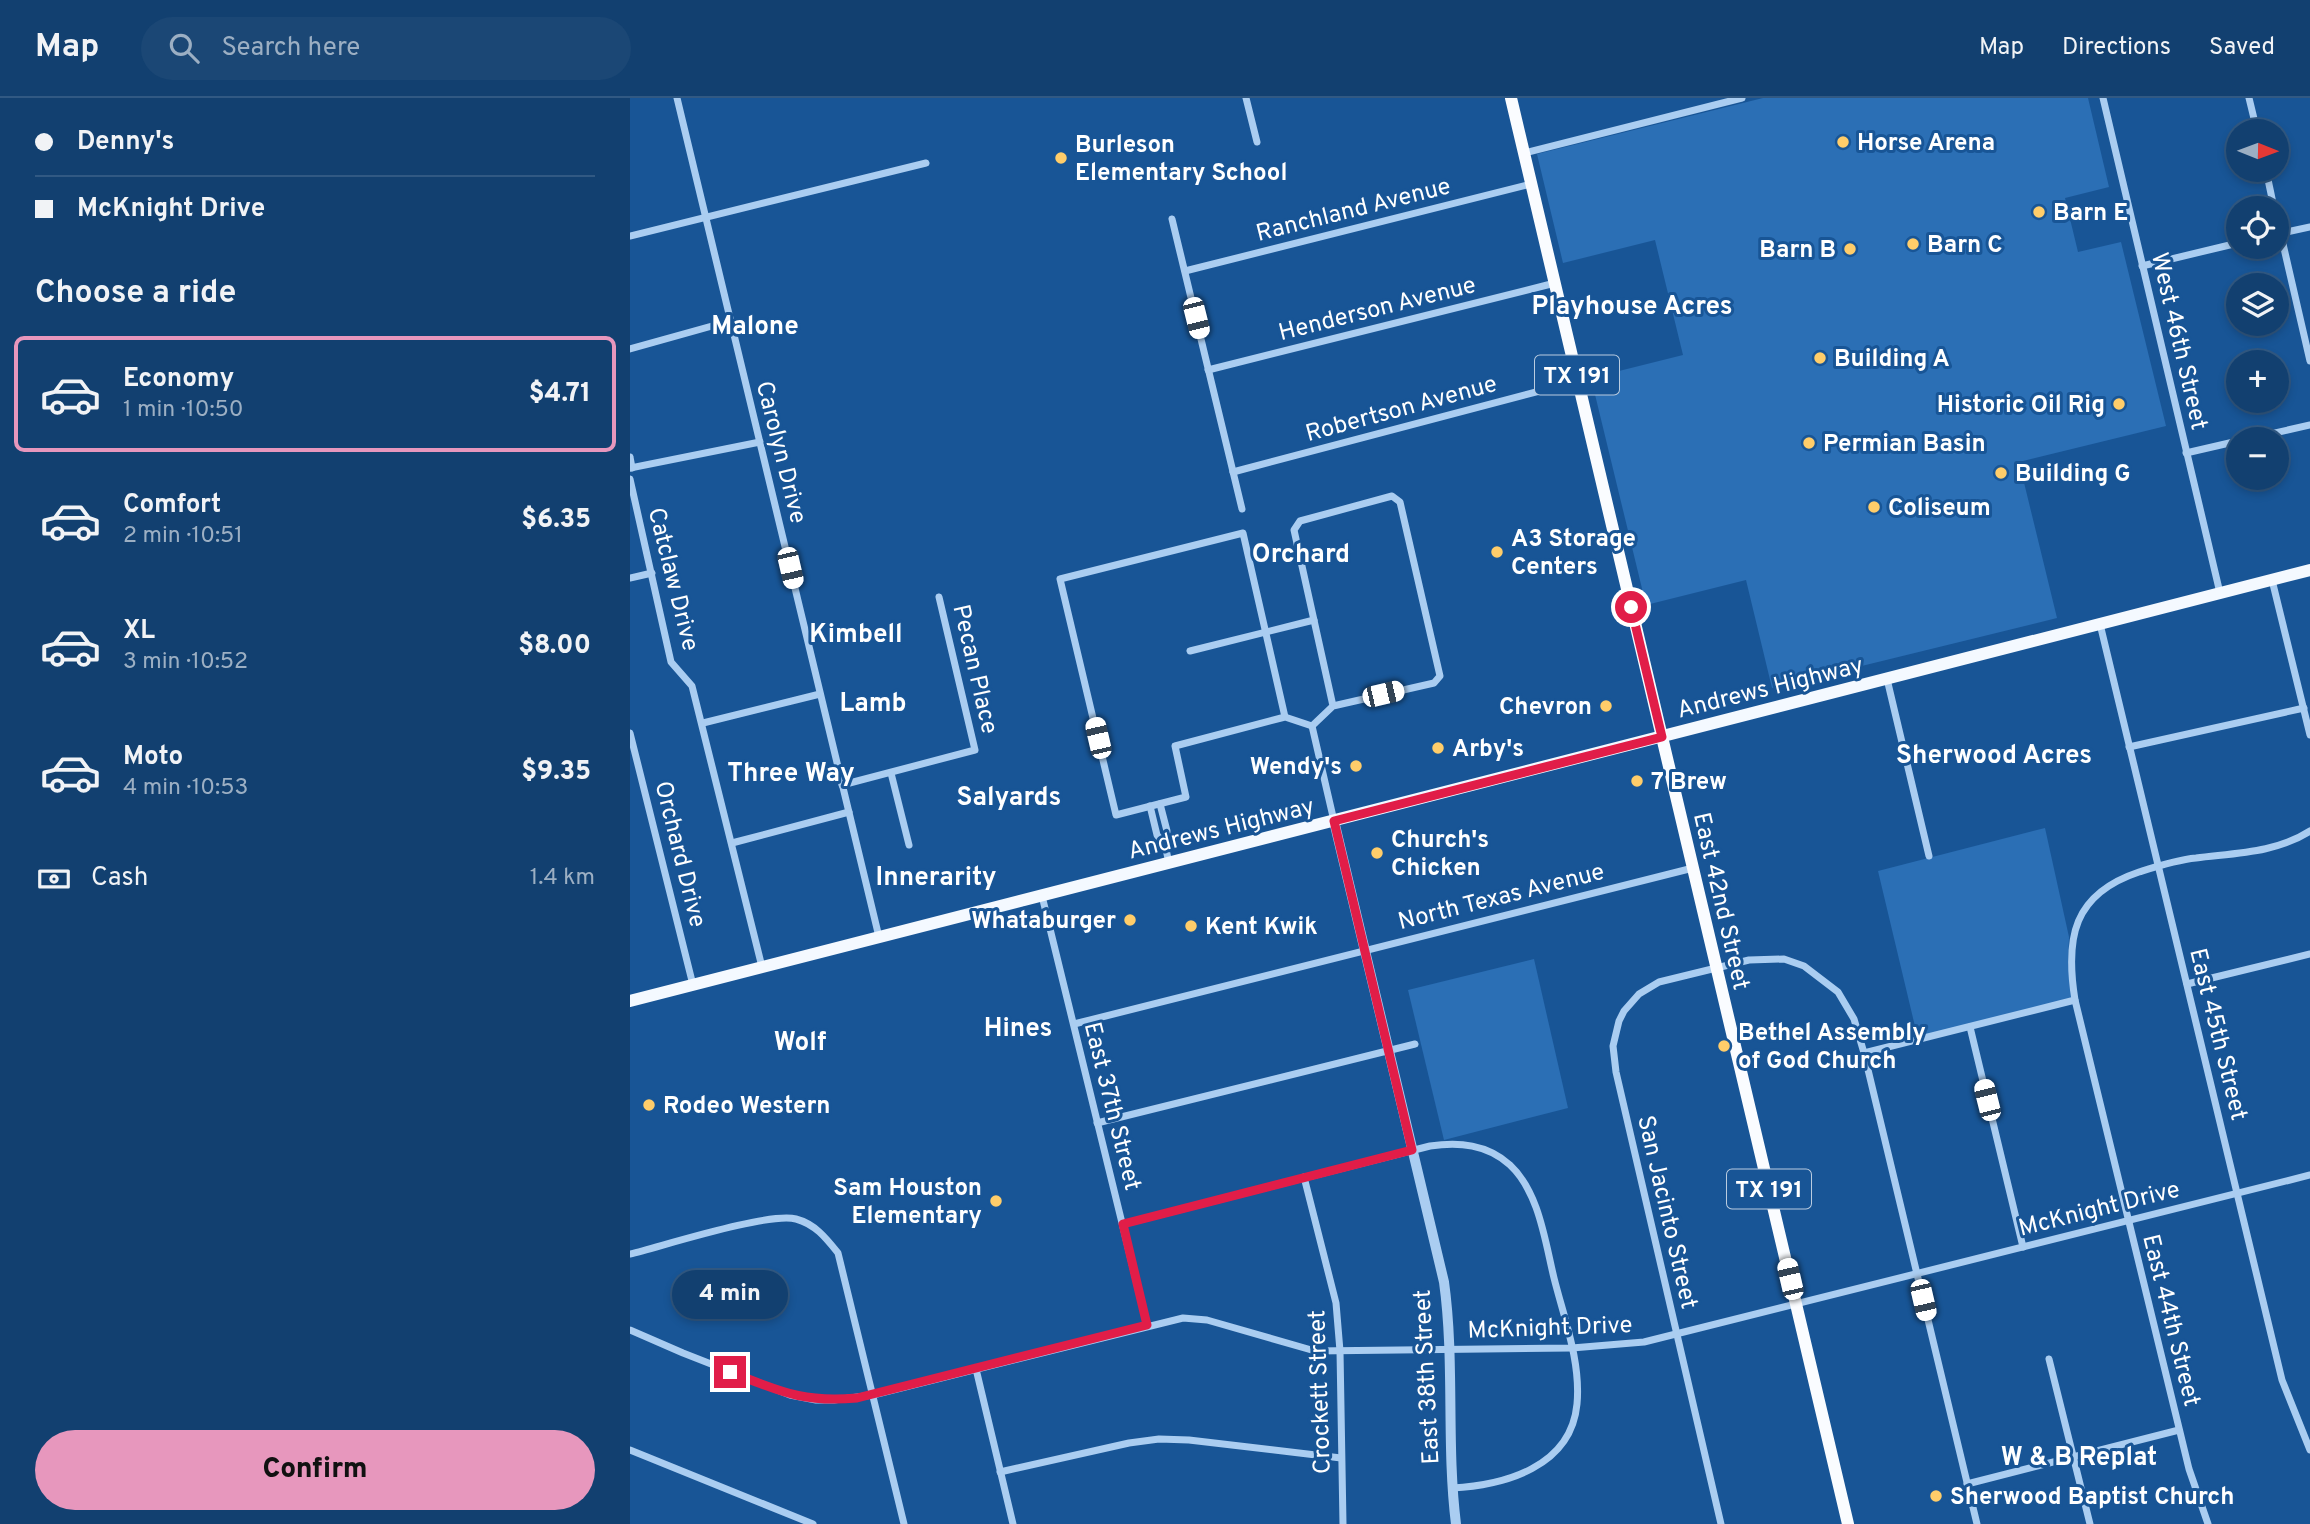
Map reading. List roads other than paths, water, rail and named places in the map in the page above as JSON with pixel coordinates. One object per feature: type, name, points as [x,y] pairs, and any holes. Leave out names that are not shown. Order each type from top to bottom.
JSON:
[{"type":"highway","name":"TX 191","points":[[1511,98],[1662,737]]},
{"type":"highway","name":"East 42nd Street","points":[[1662,737],[1848,1524]]},
{"type":"main road","name":"Andrews Highway","points":[[630,1001],[2310,570]]},
{"type":"street","name":"Carolyn Drive","points":[[677,98],[879,937]]},
{"type":"street","points":[[1246,98],[1257,142]]},
{"type":"street","points":[[1524,153],[1742,98]]},
{"type":"street","name":"West 46th Street","points":[[2103,98],[2220,593]]},
{"type":"street","points":[[2249,98],[2254,119]]},
{"type":"street","points":[[630,236],[926,163]]},
{"type":"street","name":"Ranchland Avenue","points":[[1185,271],[1531,184]]},
{"type":"street","points":[[1172,219],[1242,509]]},
{"type":"street","points":[[2289,232],[2310,227]]},
{"type":"street","points":[[2142,266],[2226,246]]},
{"type":"street","points":[[2284,259],[2310,361]]},
{"type":"street","name":"Henderson Avenue","points":[[1208,370],[1555,284]]},
{"type":"street","points":[[630,349],[730,321]]},
{"type":"street","name":"Robertson Avenue","points":[[1233,472],[1578,381]]},
{"type":"street","points":[[2289,430],[2310,425]]},
{"type":"street","points":[[630,457],[631,468],[760,442]]},
{"type":"street","points":[[2186,453],[2226,445]]},
{"type":"street","name":"Catclaw Drive","points":[[630,479],[671,662],[692,687],[703,723],[762,968]]},
{"type":"street","points":[[1312,726],[1333,706],[1434,683],[1440,676],[1399,502],[1392,496],[1300,521],[1294,530],[1333,706]]},
{"type":"street","points":[[1285,717],[1243,533],[1060,579],[1116,815],[1186,797],[1175,746],[1285,717],[1312,726]]},
{"type":"street","points":[[630,578],[652,573]]},
{"type":"street","points":[[2272,580],[2310,735]]},
{"type":"street","name":"Pecan Place","points":[[891,773],[975,750],[939,597]]},
{"type":"street","points":[[1191,650],[1314,620]]},
{"type":"street","name":"East 45th Street","points":[[2100,624],[2283,1381],[2310,1450]]},
{"type":"street","points":[[1888,679],[1928,856]]},
{"type":"street","points":[[703,723],[820,694]]},
{"type":"street","points":[[2129,747],[2304,708]]},
{"type":"street","points":[[1312,726],[1334,821]]},
{"type":"street","name":"Orchard Drive","points":[[630,733],[693,985]]},
{"type":"street","points":[[842,785],[891,773],[909,845]]},
{"type":"street","points":[[1160,804],[1167,831],[1165,845],[1169,863]]},
{"type":"street","points":[[1150,806],[1157,835],[1165,845]]},
{"type":"street","points":[[732,843],[849,812]]},
{"type":"street","name":"East 38th Street","points":[[1334,821],[1444,1282],[1450,1324],[1452,1488],[1456,1524]]},
{"type":"street","name":"East 44th Street","points":[[2208,1524],[2198,1500],[2179,1430],[2075,1000],[2071,949],[2075,929],[2084,910],[2102,889],[2112,882],[2170,862],[2265,849],[2295,841],[2310,831]]},
{"type":"street","name":"North Texas Avenue","points":[[1074,1024],[1693,868]]},
{"type":"street","name":"East 37th Street","points":[[1042,896],[1147,1325]]},
{"type":"street","points":[[2187,984],[2310,954]]},
{"type":"street","name":"San Jacinto Street","points":[[1721,1524],[1616,1072],[1613,1046],[1624,1011],[1639,994],[1659,982],[1765,958],[1784,959],[1804,966],[1829,984],[1846,1003],[1857,1027],[1977,1524]]},
{"type":"street","points":[[1864,1053],[2075,1000]]},
{"type":"street","points":[[1970,1027],[2024,1247]]},
{"type":"street","points":[[1097,1123],[1415,1044]]},
{"type":"street","points":[[1123,1224],[1443,1144],[1470,1145],[1500,1158],[1520,1177],[1536,1210],[1572,1348],[1577,1402],[1572,1427],[1550,1458],[1530,1470],[1486,1483],[1452,1488]]},
{"type":"street","name":"McKnight Drive","points":[[630,1330],[800,1398],[834,1400],[873,1395],[1183,1318],[1195,1318],[1315,1351],[1572,1348],[1644,1342],[2310,1175]]},
{"type":"street","name":"Crockett Street","points":[[1304,1177],[1336,1303],[1340,1352],[1343,1524]]},
{"type":"street","points":[[630,1254],[779,1218],[796,1219],[806,1223],[827,1238],[838,1253],[904,1524]]},
{"type":"street","points":[[2049,1359],[2090,1524]]},
{"type":"street","points":[[976,1369],[1013,1524]]},
{"type":"street","points":[[1967,1484],[2179,1430]]},
{"type":"street","points":[[1000,1472],[1129,1443],[1159,1439],[1189,1440],[1341,1458]]},
{"type":"street","points":[[630,1450],[813,1524]]},
{"type":"place","name":"Horse Arena","points":[[1843,142]]},
{"type":"place","name":"Burleson Elementary School","points":[[1061,158]]},
{"type":"place","name":"Barn E","points":[[2039,212]]},
{"type":"place","name":"Barn C","points":[[1913,244]]},
{"type":"place","name":"Barn B","points":[[1850,249]]},
{"type":"place","name":"Building A","points":[[1820,358]]},
{"type":"place","name":"Historic Oil Rig","points":[[2119,404]]},
{"type":"place","name":"Permian Basin","points":[[1809,443]]},
{"type":"place","name":"Building G","points":[[2001,473]]},
{"type":"place","name":"Coliseum","points":[[1874,507]]},
{"type":"place","name":"A3 Storage Centers","points":[[1497,552]]},
{"type":"place","name":"Chevron","points":[[1606,706]]},
{"type":"place","name":"Arby's","points":[[1438,748]]},
{"type":"place","name":"Wendy's","points":[[1356,766]]},
{"type":"place","name":"7 Brew","points":[[1637,781]]},
{"type":"place","name":"Church's Chicken","points":[[1377,853]]},
{"type":"place","name":"Whataburger","points":[[1130,920]]},
{"type":"place","name":"Kent Kwik","points":[[1191,926]]},
{"type":"place","name":"Bethel Assembly of God Church","points":[[1724,1046]]},
{"type":"place","name":"Rodeo Western","points":[[649,1105]]},
{"type":"place","name":"Sam Houston Elementary","points":[[996,1201]]},
{"type":"place","name":"Sherwood Baptist Church","points":[[1936,1496]]},
{"type":"district","name":"Playhouse Acres","points":[[1632,305]]},
{"type":"district","name":"Malone","points":[[755,325]]},
{"type":"district","name":"Orchard","points":[[1301,553]]},
{"type":"district","name":"Kimbell","points":[[856,633]]},
{"type":"district","name":"Lamb","points":[[873,702]]},
{"type":"district","name":"Sherwood Acres","points":[[1994,754]]},
{"type":"district","name":"Three Way","points":[[791,772]]},
{"type":"district","name":"Salyards","points":[[1009,796]]},
{"type":"district","name":"Innerarity","points":[[936,876]]},
{"type":"district","name":"Hines","points":[[1018,1027]]},
{"type":"district","name":"Wolf","points":[[800,1041]]},
{"type":"district","name":"W & B Replat","points":[[2079,1456]]}]
